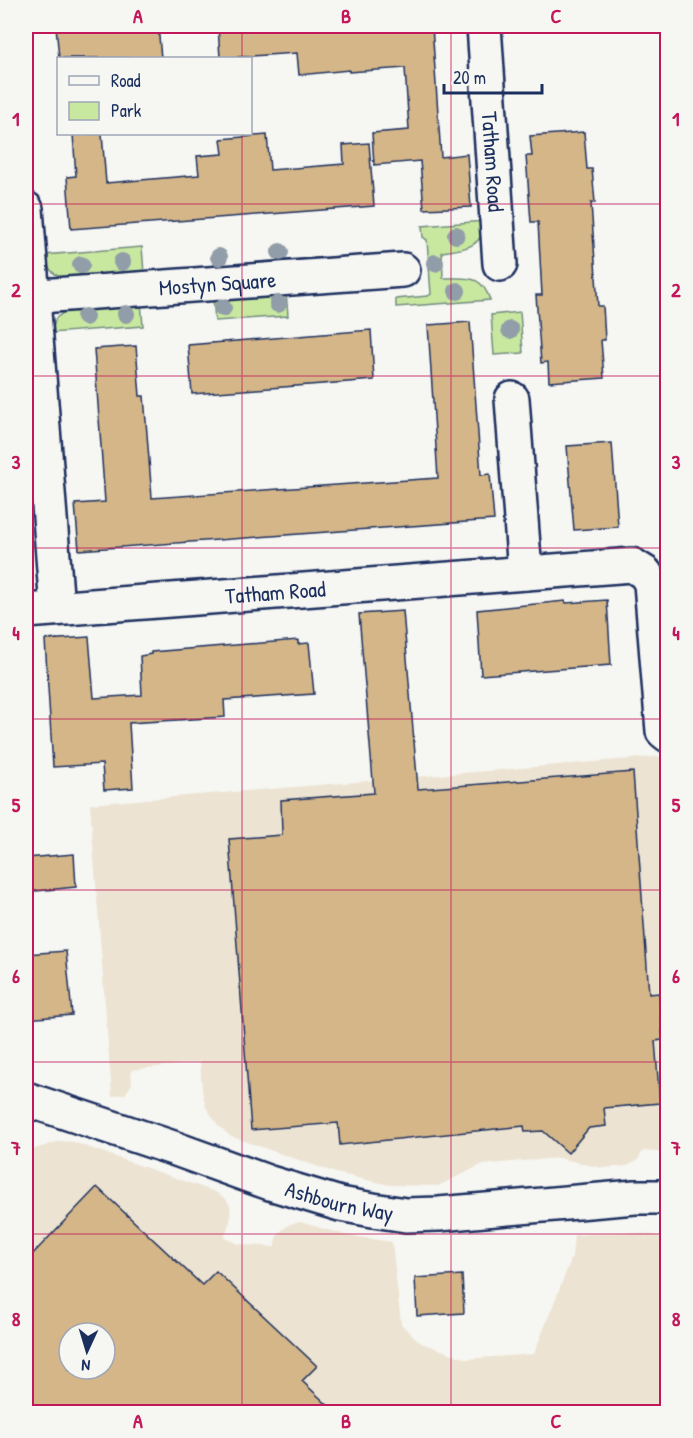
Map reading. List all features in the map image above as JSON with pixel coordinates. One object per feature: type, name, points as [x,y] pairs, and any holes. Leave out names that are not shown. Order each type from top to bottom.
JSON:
[{"type":"street","name":"Tatham Road","points":[[484,26],[501,264]]},
{"type":"street","points":[[26,209],[41,610]]},
{"type":"street","name":"Mostyn Square","points":[[29,296],[403,270]]},
{"type":"street","points":[[512,399],[525,573]]},
{"type":"street","name":"Tatham Road","points":[[41,610],[632,565],[645,573],[651,582],[663,730],[668,735]]},
{"type":"street","name":"Ashbourn Way","points":[[26,1099],[270,1183],[340,1204],[372,1210],[406,1215],[439,1214],[635,1197],[668,1197]]},
{"type":"shaded area","points":[[667,756],[667,1153],[643,1151],[637,1161],[627,1166],[602,1168],[559,1158],[481,1165],[438,1186],[390,1185],[336,1173],[230,1136],[218,1125],[206,1107],[200,1062],[131,1070],[132,1084],[125,1094],[112,1096],[90,804]]},
{"type":"shaded area","points":[[60,1141],[73,1142],[215,1192],[226,1199],[230,1206],[231,1218],[224,1238],[239,1244],[275,1247],[276,1238],[281,1231],[290,1224],[300,1222],[345,1235],[392,1242],[401,1324],[421,1343],[467,1359],[534,1354],[572,1257],[574,1235],[623,1232],[649,1234],[667,1239],[667,1412],[26,1412],[26,1152]]},
{"type":"green space","points":[[485,221],[484,230],[477,242],[458,250],[442,252],[443,278],[466,278],[478,281],[490,300],[396,307],[396,299],[431,294],[427,240],[423,237],[422,226]]},
{"type":"green space","points":[[142,247],[144,273],[68,280],[52,271],[44,255]]},
{"type":"green space","points":[[286,291],[288,316],[215,321],[213,297]]},
{"type":"green space","points":[[141,302],[143,326],[51,333],[56,318],[70,308]]},
{"type":"green space","points":[[520,312],[523,353],[494,355],[491,315]]},
{"type":"building","points":[[56,26],[158,26],[161,57],[59,57]]},
{"type":"building","points":[[218,26],[432,26],[441,157],[467,154],[471,207],[424,209],[420,161],[374,165],[372,133],[409,130],[405,68],[299,75],[297,53],[220,57]]},
{"type":"building","points":[[584,132],[587,169],[592,169],[595,203],[591,203],[598,306],[603,306],[605,340],[601,340],[604,378],[549,382],[548,362],[541,363],[536,295],[542,295],[538,222],[531,222],[526,156],[532,156],[530,136]]},
{"type":"building","points":[[73,135],[102,135],[106,183],[199,175],[197,156],[223,154],[221,139],[267,135],[270,170],[344,164],[343,145],[369,143],[374,206],[71,229],[67,177],[76,176]]},
{"type":"building","points":[[470,322],[481,475],[490,474],[494,520],[79,550],[75,504],[105,502],[94,349],[136,346],[140,396],[144,396],[152,498],[438,478],[428,325]]},
{"type":"building","points":[[371,330],[374,380],[192,394],[188,345]]},
{"type":"building","points":[[612,443],[618,527],[574,530],[567,446]]},
{"type":"building","points":[[607,600],[611,665],[481,675],[477,610],[565,601],[566,603]]},
{"type":"building","points":[[403,611],[418,789],[633,772],[649,994],[659,993],[663,1040],[655,1041],[660,1103],[604,1108],[606,1126],[589,1128],[568,1153],[543,1131],[525,1132],[524,1126],[340,1145],[338,1123],[251,1130],[229,839],[282,835],[281,800],[374,793],[359,614]]},
{"type":"building","points":[[89,637],[94,698],[142,695],[140,656],[151,654],[151,652],[298,640],[298,644],[309,643],[314,694],[224,700],[225,717],[129,723],[133,788],[104,790],[102,764],[53,767],[45,640]]},
{"type":"building","points":[[74,854],[76,887],[26,892],[26,858]]},
{"type":"building","points":[[66,951],[72,1015],[26,1019],[26,954]]},
{"type":"building","points":[[97,1187],[202,1285],[216,1271],[317,1366],[302,1381],[336,1413],[26,1413],[26,1261]]},
{"type":"building","points":[[462,1275],[464,1313],[417,1316],[415,1278]]}]
